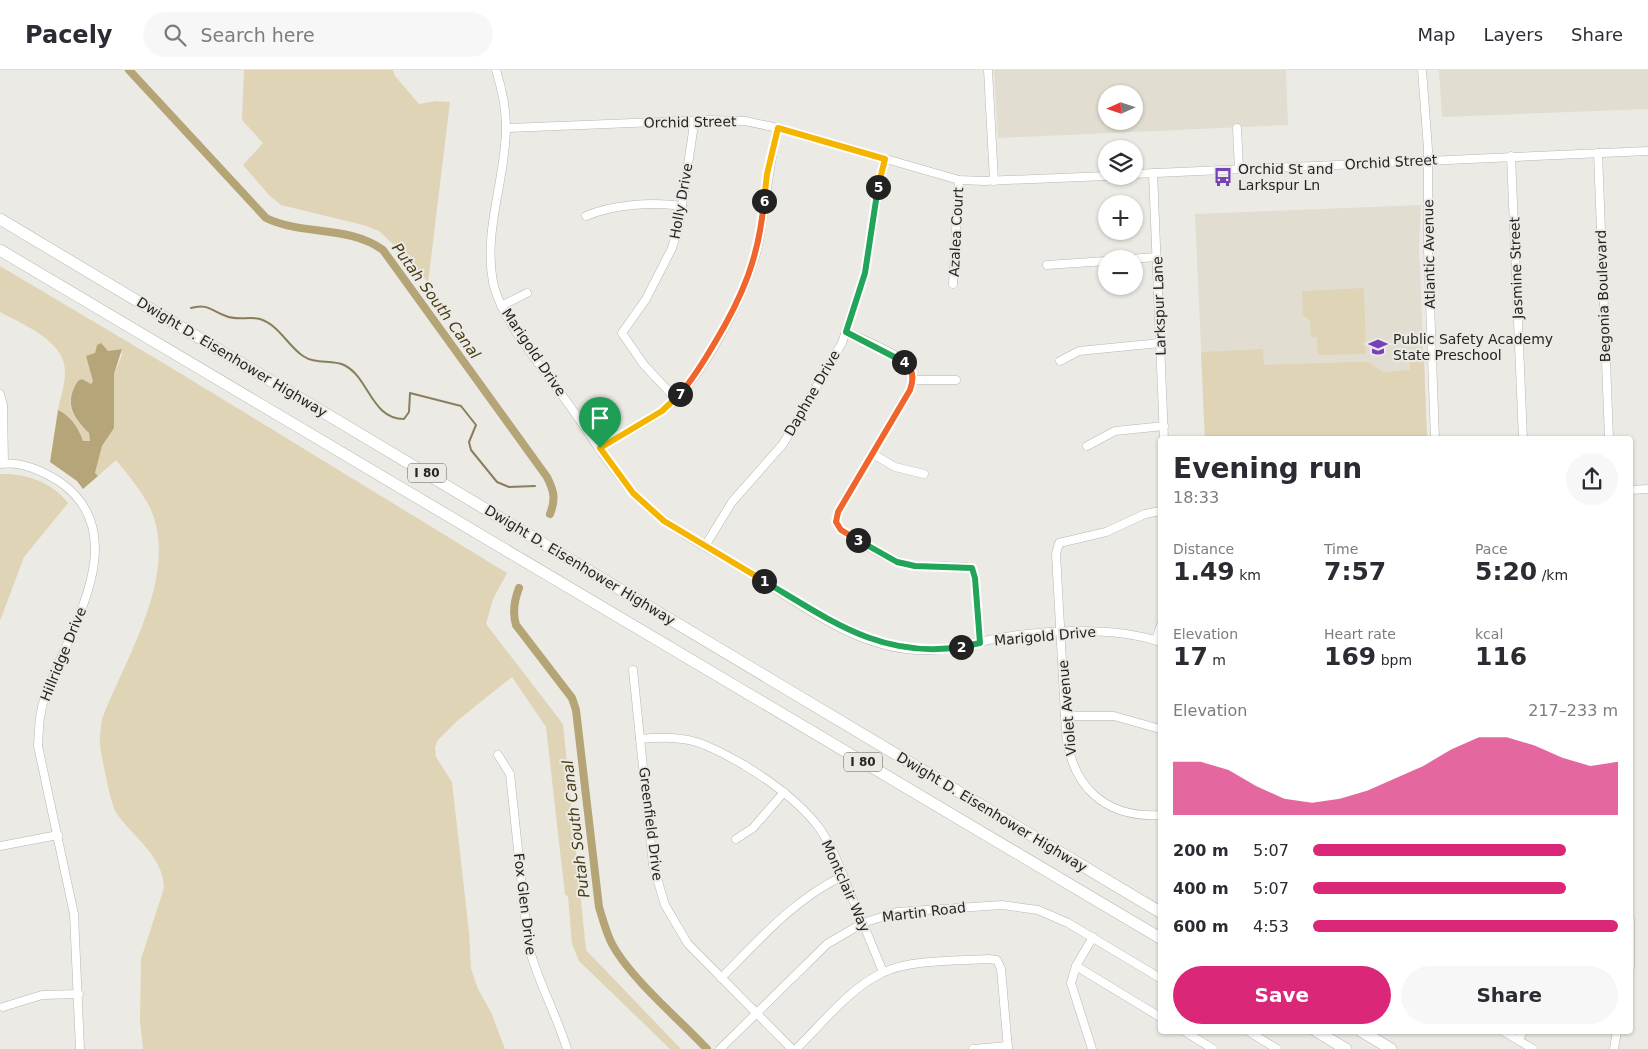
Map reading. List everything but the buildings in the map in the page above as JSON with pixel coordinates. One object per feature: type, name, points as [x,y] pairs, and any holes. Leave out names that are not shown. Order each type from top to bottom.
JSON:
[{"type":"highway","name":"Dwight D. Eisenhower Highway","points":[[0,219],[1158,911]]},
{"type":"highway","name":"Dwight D. Eisenhower Highway","points":[[0,250],[1158,937]]},
{"type":"highway","points":[[1321,1034],[1346,1049]]},
{"type":"highway","points":[[1366,1034],[1391,1049]]},
{"type":"street","name":"Marigold Drive","points":[[496,70],[504,98],[506,128],[490,251],[492,278],[502,306],[623,480],[648,508],[664,521],[843,628],[865,638],[906,649],[928,651],[963,647],[1016,636],[1061,633],[1112,632],[1158,641]]},
{"type":"street","points":[[988,70],[994,181]]},
{"type":"street","name":"Atlantic Avenue","points":[[1422,70],[1428,160],[1428,249],[1436,436]]},
{"type":"street","name":"Orchid Street","points":[[506,128],[728,120],[778,128],[959,180],[994,181],[1098,176]]},
{"type":"street","name":"Holly Drive","points":[[676,399],[644,366],[622,333],[662,270],[675,240],[682,206],[692,121]]},
{"type":"street","points":[[600,448],[662,411],[676,399],[699,369],[746,284],[758,244],[767,174],[778,128]]},
{"type":"street","points":[[1237,128],[1239,169]]},
{"type":"street","name":"Orchid Street","points":[[1143,174],[1648,151]]},
{"type":"street","name":"Begonia Boulevard","points":[[1598,153],[1609,436]]},
{"type":"street","name":"Jasmine Street","points":[[1511,156],[1523,436]]},
{"type":"street","name":"Daphne Drive","points":[[705,546],[732,502],[783,444],[832,362],[846,332],[865,273],[878,190],[885,159]]},
{"type":"street","name":"Larkspur Lane","points":[[1153,173],[1164,436]]},
{"type":"street","name":"Azalea Court","points":[[953,284],[959,180]]},
{"type":"street","points":[[586,216],[603,208],[682,206]]},
{"type":"street","points":[[1143,258],[1156,257]]},
{"type":"street","points":[[1047,265],[1098,262]]},
{"type":"street","points":[[502,306],[527,293]]},
{"type":"street","points":[[846,332],[900,360],[912,371],[914,380],[910,390],[838,512],[836,522],[841,530],[897,562],[915,566],[972,568],[975,578],[980,643]]},
{"type":"street","points":[[1060,361],[1079,351],[1160,343]]},
{"type":"street","points":[[914,380],[956,380]]},
{"type":"street","points":[[0,394],[3,405],[2,464]]},
{"type":"street","points":[[1087,446],[1115,431],[1164,426]]},
{"type":"street","points":[[873,454],[895,467],[924,474]]},
{"type":"street","name":"Hillridge Drive","points":[[2,464],[29,466],[68,488],[77,498],[89,519],[95,540],[96,562],[91,585],[44,698],[39,724],[38,746],[74,914],[80,1049]]},
{"type":"street","points":[[1633,490],[1648,490]]},
{"type":"street","name":"Violet Avenue","points":[[1158,511],[1145,514],[1106,532],[1059,543],[1056,554],[1066,716],[1071,761],[1077,774],[1102,802],[1123,812],[1146,816],[1158,815]]},
{"type":"street","name":"Greenfield Drive","points":[[633,670],[653,865],[658,886],[668,911],[688,944],[792,1049]]},
{"type":"street","points":[[1066,716],[1114,716],[1158,728]]},
{"type":"street","name":"Montclair Way","points":[[640,738],[676,736],[695,740],[716,749],[765,778],[784,792],[820,830],[843,876],[883,972]]},
{"type":"street","name":"Fox Glen Drive","points":[[498,755],[510,774],[528,944],[534,968],[556,1013],[567,1049]]},
{"type":"street","points":[[736,839],[753,828],[784,792]]},
{"type":"street","points":[[0,846],[58,835]]},
{"type":"street","points":[[721,978],[788,911],[823,886],[843,876]]},
{"type":"street","name":"Martin Road","points":[[720,1048],[827,944],[845,931],[897,912],[1002,905],[1038,910],[1068,923],[1158,977]]},
{"type":"street","points":[[1092,1049],[1072,992],[1072,976],[1093,937]]},
{"type":"street","points":[[796,1049],[856,990],[883,972],[916,964],[997,960],[1001,969],[1008,1048],[973,1049]]},
{"type":"street","points":[[1076,966],[1158,1016]]},
{"type":"street","points":[[3,1007],[42,995],[78,994]]},
{"type":"street","points":[[1189,1034],[1213,1049]]},
{"type":"street","points":[[1253,1034],[1277,1049]]},
{"type":"street","points":[[1508,1034],[1533,1049]]},
{"type":"street","points":[[1519,1040],[1522,1034]]},
{"type":"street","points":[[1614,1049],[1616,1034]]},
{"type":"shaded area","points":[[244,70],[393,70],[395,76],[419,104],[436,101],[450,102],[428,283],[413,263],[379,231],[363,225],[281,205],[270,196],[243,165],[263,143],[242,120]]},
{"type":"shaded area","points":[[994,70],[1286,70],[1288,125],[998,138]]},
{"type":"shaded area","points":[[1439,70],[1648,70],[1648,109],[1442,117]]},
{"type":"shaded area","points":[[1421,205],[1419,247],[1427,436],[1205,436],[1195,214]]},
{"type":"shaded area","points":[[0,266],[170,367],[507,573],[493,599],[486,624],[563,724],[586,950],[681,1049],[670,1049],[579,961],[572,944],[568,896],[565,895],[546,727],[512,677],[457,721],[438,740],[435,747],[436,757],[452,782],[469,932],[471,969],[478,989],[491,1012],[505,1049],[143,1049],[140,1021],[141,959],[164,888],[159,866],[147,848],[115,810],[105,771],[100,739],[102,719],[135,644],[154,589],[158,562],[158,535],[148,503],[116,460],[98,476],[95,473],[102,446],[114,428],[114,374],[122,355],[121,349],[86,356],[94,381],[91,384],[82,379],[72,393],[70,400],[73,414],[89,433],[90,441],[83,442],[74,423],[58,410],[65,372],[63,361],[58,351],[50,342],[31,328],[0,312]]},
{"type":"shaded area","points":[[1364,288],[1366,354],[1318,355],[1317,337],[1311,337],[1310,321],[1303,315],[1302,291]]},
{"type":"shaded area","points":[[101,343],[108,351],[122,349],[114,374],[114,428],[102,446],[95,473],[98,476],[83,489],[77,481],[50,462],[58,410],[74,423],[83,441],[90,441],[89,433],[74,415],[71,396],[78,381],[82,379],[91,384],[93,381],[86,356],[95,353],[97,345]]},
{"type":"shaded area","points":[[1263,349],[1264,365],[1368,362],[1383,372],[1410,370],[1410,358],[1424,357],[1427,436],[1205,436],[1201,352]]},
{"type":"shaded area","points":[[0,474],[19,475],[38,480],[54,489],[68,503],[24,557],[0,621]]},
{"type":"waterway","name":"Putah South Canal","points":[[129,70],[266,218],[280,224],[356,237],[370,242],[383,250],[547,477],[553,495],[550,514]]},
{"type":"waterway","points":[[191,308],[201,306],[230,317],[256,318],[267,322],[298,352],[308,359],[339,363],[352,371],[377,405],[393,417],[404,419],[409,412],[410,393],[461,406],[476,425],[469,442],[471,450],[497,482],[509,487],[535,486]]},
{"type":"waterway","name":"Putah South Canal","points":[[519,588],[514,606],[516,625],[572,698],[576,710],[599,907],[608,935],[620,957],[643,985],[707,1049]]},
{"type":"place","name":"Orchid St and Larkspur Ln","points":[[1223,177]]},
{"type":"place","name":"Public Safety Academy State Preschool","points":[[1378,347]]},
{"type":"route","points":[[778,128],[885,159],[875,208],[870,253],[859,296],[846,332],[880,348],[907,364],[912,371],[914,380],[910,390],[838,512],[836,522],[841,530],[897,562],[915,566],[961,566],[972,568],[975,578],[980,643],[945,650],[906,649],[865,638],[843,628],[664,521],[633,493],[600,448],[662,411],[676,399],[699,369],[726,324],[738,302],[753,265],[762,219],[767,174],[778,128]]}]
